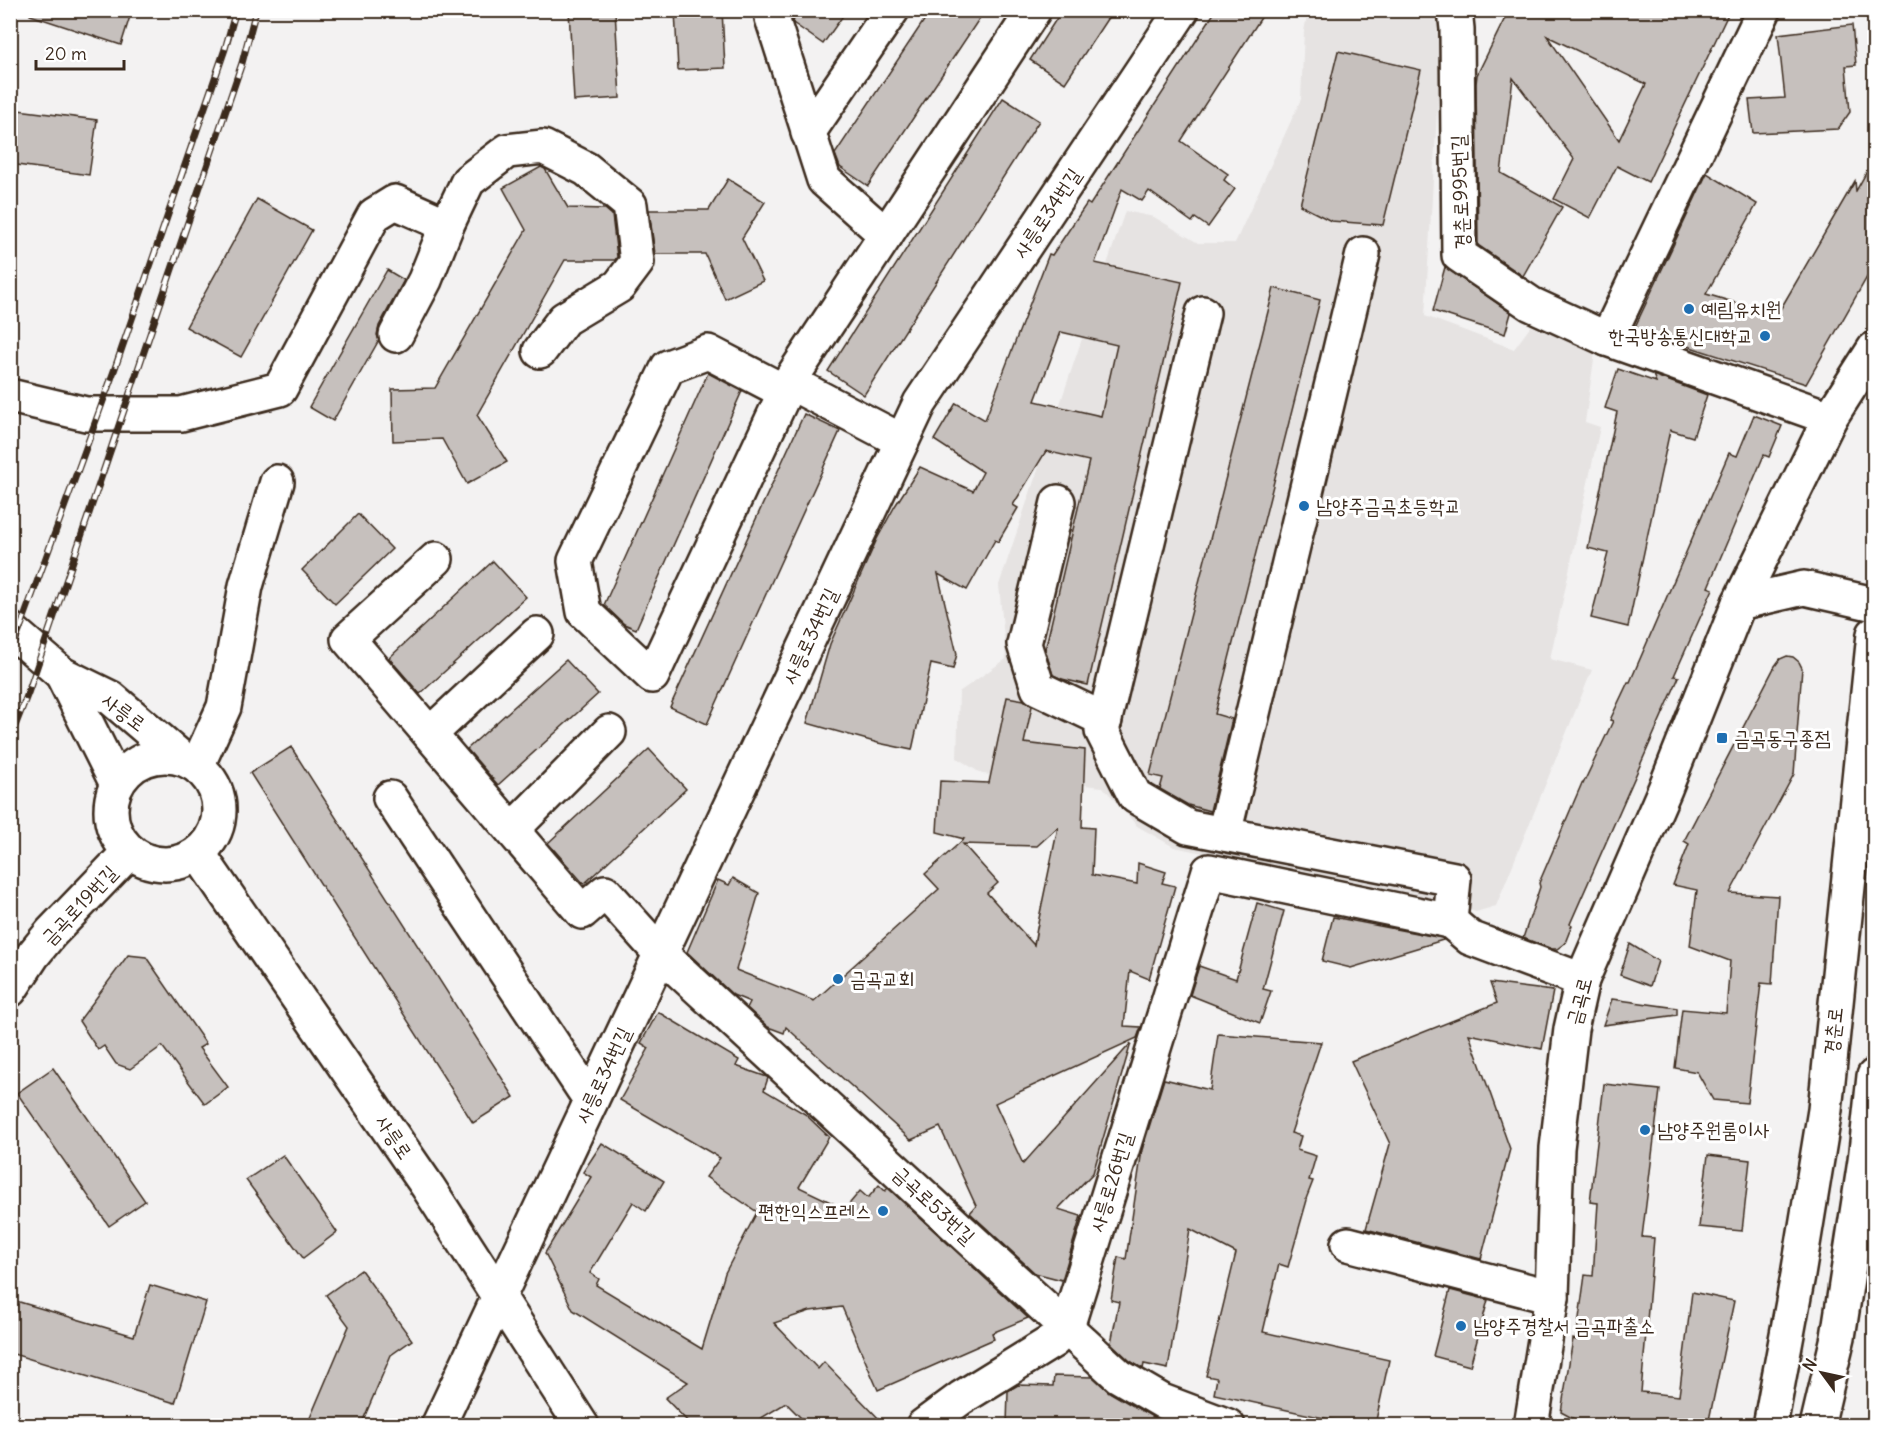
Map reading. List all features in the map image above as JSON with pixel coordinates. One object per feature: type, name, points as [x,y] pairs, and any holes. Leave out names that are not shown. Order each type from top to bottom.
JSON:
[{"type":"street","points":[[777,10],[772,18],[824,180],[886,235]]},
{"type":"street","points":[[808,133],[892,10]]},
{"type":"street","points":[[902,441],[787,387],[708,352],[668,367],[575,561],[584,612],[652,676],[787,387],[1035,10]]},
{"type":"street","name":"사릉로34번길","points":[[438,1425],[920,403],[1182,10]]},
{"type":"street","name":"경춘로995번길","points":[[1455,10],[1459,255],[1531,303],[1607,339],[1830,418]]},
{"type":"street","points":[[1607,339],[1764,10]]},
{"type":"street","points":[[396,335],[424,280],[468,181],[507,151],[543,147],[586,169],[630,205],[637,262],[619,286],[564,319],[540,351]]},
{"type":"street","points":[[10,396],[86,414],[181,414],[280,389],[374,215],[395,202],[447,225]]},
{"type":"street","points":[[1224,834],[1363,254]]},
{"type":"street","points":[[1203,313],[1102,731],[1135,796],[1188,827],[1454,879],[1450,921],[1470,938],[1582,980]]},
{"type":"street","name":"금곡로","points":[[1531,1425],[1552,1297],[1557,1148],[1571,1029],[1582,980],[1665,789],[1739,603],[1830,418],[1875,349]]},
{"type":"street","points":[[189,761],[224,706],[246,586],[277,482]]},
{"type":"street","points":[[1058,502],[1024,644],[1038,688],[1105,720]]},
{"type":"street","points":[[436,559],[348,639],[512,830],[609,732]]},
{"type":"street","points":[[1739,603],[1804,588],[1875,603]]},
{"type":"street","name":"사릉로","points":[[10,629],[62,674],[111,698],[209,777],[217,792],[219,809],[217,825],[210,840],[198,853],[428,1188],[582,1425]]},
{"type":"street","points":[[430,734],[537,634]]},
{"type":"street","name":"경춘로","points":[[1770,1425],[1825,1110],[1875,634]]},
{"type":"street","name":"사릉로","points":[[62,674],[117,784],[128,769],[144,760],[162,755],[189,761]]},
{"type":"street","points":[[117,784],[111,802],[111,820],[118,838],[129,852],[146,861],[164,865],[182,862],[198,853]]},
{"type":"street","points":[[390,798],[591,1101]]},
{"type":"street","name":"금곡로53번길","points":[[512,830],[582,912],[605,892],[660,953],[1119,1376],[1162,1401],[1228,1425]]},
{"type":"street","name":"금곡로19번길","points":[[10,990],[51,933],[129,852]]},
{"type":"street","name":"사릉로26번길","points":[[1067,1327],[1209,871],[1450,921]]},
{"type":"street","points":[[1817,1425],[1839,1337],[1870,1162],[1875,1076]]},
{"type":"street","points":[[1348,1244],[1552,1297]]},
{"type":"street","points":[[923,1425],[1053,1341],[1067,1327]]},
{"type":"shaded area","name":"남양주금곡초등학교","points":[[1308,11],[1443,11],[1425,316],[1514,349],[1531,326],[1595,352],[1585,422],[1600,427],[1550,659],[1592,670],[1496,906],[1476,912],[1432,900],[1174,847],[1137,826],[1103,787],[982,774],[957,758],[959,692],[1006,659],[999,585],[1125,211],[1154,217],[1198,243],[1235,243],[1301,99],[1304,31]]},
{"type":"building","points":[[31,10],[132,10],[121,45],[30,15]]},
{"type":"building","points":[[569,10],[615,10],[620,98],[574,101]]},
{"type":"building","points":[[675,10],[722,10],[725,68],[678,70]]},
{"type":"building","points":[[796,10],[847,10],[823,44],[793,23]]},
{"type":"building","points":[[931,10],[985,10],[868,186],[840,167],[835,154]]},
{"type":"building","points":[[1062,10],[1113,10],[1065,83],[1030,60]]},
{"type":"building","points":[[1216,10],[1266,10],[1181,141],[1228,174],[1224,180],[1235,189],[1208,227],[1195,218],[1192,222],[1149,191],[1142,201],[1122,189],[1095,263],[1182,282],[1088,685],[1053,675],[1045,650],[1089,461],[1046,451],[1013,505],[1018,508],[998,542],[995,540],[967,590],[938,574],[957,654],[953,669],[931,664],[912,750],[807,723],[830,644],[877,539],[920,467],[973,491],[983,472],[934,440],[956,403],[985,420],[1049,254],[1052,255],[1087,203],[1090,205]],"holes":[[[1061,332],[1117,345],[1101,416],[1035,401]]]},
{"type":"building","points":[[1494,10],[1730,10],[1648,182],[1617,166],[1590,218],[1554,199],[1574,159],[1513,78],[1501,173],[1562,207],[1523,276],[1478,245],[1477,75],[1506,16]],"holes":[[[1547,36],[1646,84],[1619,140]]]},
{"type":"building","points":[[1852,25],[1856,65],[1846,66],[1850,112],[1838,129],[1753,133],[1749,100],[1785,98],[1778,34]]},
{"type":"building","points":[[1338,51],[1421,70],[1383,225],[1331,221],[1300,205]]},
{"type":"building","points":[[1003,98],[1039,121],[864,395],[828,371]]},
{"type":"building","points":[[10,109],[97,120],[89,175],[10,164]]},
{"type":"building","points":[[1875,157],[1875,263],[1806,384],[1634,329],[1707,173],[1757,204],[1706,294],[1777,315],[1855,181],[1856,191]]},
{"type":"building","points":[[541,167],[545,169],[568,208],[605,209],[612,215],[617,257],[615,260],[565,260],[477,415],[507,462],[467,484],[442,439],[393,441],[392,389],[435,388],[526,230],[503,188]]},
{"type":"building","points":[[728,179],[765,202],[742,238],[763,281],[725,299],[705,254],[655,254],[649,210],[709,210]]},
{"type":"building","points":[[257,199],[312,230],[241,357],[186,327]]},
{"type":"building","points":[[1445,267],[1511,313],[1505,334],[1433,311]]},
{"type":"building","points":[[387,270],[404,280],[379,326],[377,335],[379,340],[333,421],[309,407]]},
{"type":"building","points":[[1274,288],[1320,300],[1215,714],[1232,719],[1210,811],[1188,805],[1160,789],[1163,778],[1150,775]]},
{"type":"building","points":[[1618,369],[1656,382],[1653,375],[1707,395],[1693,437],[1670,430],[1628,627],[1591,618],[1608,553],[1588,548],[1617,412],[1605,408]]},
{"type":"building","points":[[708,373],[742,391],[636,629],[624,624],[604,605]]},
{"type":"building","points":[[804,414],[840,431],[707,724],[670,707]]},
{"type":"building","points":[[1754,415],[1782,426],[1769,457],[1764,455],[1708,587],[1713,589],[1674,676],[1679,677],[1570,924],[1572,925],[1565,943],[1557,949],[1552,949],[1523,938],[1540,887],[1539,883],[1582,783],[1613,721],[1610,720],[1630,682],[1729,453],[1737,456]]},
{"type":"building","points":[[358,514],[392,549],[335,604],[302,570]]},
{"type":"building","points":[[493,561],[526,597],[420,694],[389,658]]},
{"type":"building","points":[[1787,656],[1793,657],[1802,668],[1794,774],[1730,893],[1778,896],[1772,984],[1761,983],[1747,1103],[1713,1100],[1697,1072],[1675,1068],[1682,1009],[1726,1013],[1730,961],[1690,946],[1697,890],[1673,885],[1689,844],[1684,841],[1775,666],[1780,659]]},
{"type":"building","points":[[566,660],[598,694],[498,785],[467,749]]},
{"type":"building","points":[[1007,697],[1024,700],[1032,706],[1024,743],[1085,750],[1082,827],[1094,828],[1092,875],[1137,884],[1138,863],[1166,872],[1162,883],[1175,886],[1149,979],[1130,971],[1124,1026],[1141,1027],[1137,1038],[995,1103],[1023,1164],[1131,1043],[1093,1173],[1058,1209],[1081,1216],[1062,1280],[1035,1273],[970,1213],[976,1206],[940,1127],[911,1140],[786,1027],[784,1033],[768,1027],[747,1008],[750,1002],[733,995],[687,952],[718,880],[729,885],[733,878],[759,893],[736,970],[814,1001],[939,889],[925,874],[964,839],[937,832],[940,781],[989,783]],"holes":[[[1058,827],[1034,945],[987,893],[998,883],[963,844],[1037,846]]]},
{"type":"building","points":[[291,747],[514,1097],[473,1123],[250,773]]},
{"type":"building","points":[[649,749],[686,789],[584,884],[548,843]]},
{"type":"building","points":[[1257,903],[1284,911],[1263,989],[1271,991],[1260,1023],[1190,995],[1199,966],[1236,979]]},
{"type":"building","points":[[1333,917],[1443,940],[1351,968],[1322,961]]},
{"type":"building","points":[[1630,944],[1658,961],[1650,986],[1620,975]]},
{"type":"building","points":[[128,955],[146,957],[206,1044],[199,1048],[228,1087],[205,1104],[162,1046],[130,1069],[116,1064],[104,1046],[98,1050],[79,1021]]},
{"type":"building","points":[[1490,983],[1553,991],[1542,1049],[1469,1034],[1510,1149],[1481,1259],[1366,1229],[1390,1144],[1351,1061],[1497,1003]]},
{"type":"building","points":[[1612,999],[1677,1008],[1677,1015],[1603,1025]]},
{"type":"building","points":[[658,1012],[739,1060],[736,1066],[767,1077],[764,1090],[805,1114],[829,1137],[799,1187],[845,1209],[860,1191],[868,1198],[879,1185],[885,1191],[888,1188],[1028,1318],[992,1333],[994,1339],[878,1390],[842,1307],[810,1311],[774,1323],[818,1369],[824,1362],[885,1425],[808,1425],[786,1403],[750,1425],[691,1425],[665,1398],[688,1382],[573,1310],[545,1253],[591,1177],[583,1172],[602,1143],[664,1181],[646,1211],[633,1202],[590,1273],[599,1279],[596,1285],[702,1349],[725,1273],[757,1212],[706,1177],[720,1158],[620,1100],[649,1048],[641,1043]]},
{"type":"building","points":[[1218,1034],[1321,1042],[1291,1133],[1301,1136],[1297,1150],[1316,1156],[1309,1180],[1313,1181],[1288,1267],[1279,1264],[1263,1332],[1389,1360],[1375,1425],[1356,1425],[1214,1394],[1217,1378],[1206,1376],[1236,1253],[1190,1229],[1168,1369],[1144,1364],[1143,1369],[1130,1361],[1111,1343],[1119,1302],[1111,1300],[1118,1257],[1126,1259],[1142,1150],[1164,1079],[1210,1090]]},
{"type":"building","points":[[53,1068],[145,1201],[109,1226],[17,1093]]},
{"type":"building","points":[[1604,1084],[1660,1090],[1642,1237],[1654,1238],[1641,1392],[1679,1396],[1692,1292],[1734,1301],[1708,1425],[1650,1425],[1609,1417],[1607,1425],[1585,1425],[1561,1412],[1573,1339],[1576,1340],[1585,1275],[1593,1276],[1598,1203],[1590,1202]]},
{"type":"building","points":[[283,1155],[337,1232],[303,1258],[246,1180]]},
{"type":"building","points":[[1708,1155],[1750,1160],[1742,1231],[1699,1227]]},
{"type":"building","points":[[361,1270],[412,1340],[391,1355],[361,1425],[307,1425],[349,1326],[326,1295]]},
{"type":"building","points":[[150,1285],[206,1302],[175,1403],[10,1353],[10,1319],[16,1301],[134,1336]]},
{"type":"building","name":"남양주경찰서 금곡파출소","points":[[1450,1290],[1488,1300],[1470,1366],[1433,1356]]},
{"type":"building","points":[[1054,1376],[1093,1377],[1109,1392],[1153,1417],[1174,1425],[1007,1425],[1008,1391],[1018,1385],[1053,1386]]},
{"type":"railway","points":[[10,656],[114,371],[225,49],[236,10]]},
{"type":"railway","points":[[10,739],[28,693],[242,63],[256,10]]},
{"type":"place","name":"예림유치원","points":[[1689,309]]},
{"type":"place","name":"한국방송통신대학교","points":[[1765,336]]},
{"type":"place","name":"남양주금곡초등학교","points":[[1304,506]]},
{"type":"place","name":"금곡동구종점","points":[[1722,738]]},
{"type":"place","name":"금곡교회","points":[[838,979]]},
{"type":"place","name":"남양주원룸이사","points":[[1645,1130]]},
{"type":"place","name":"편한익스프레스","points":[[883,1211]]},
{"type":"place","name":"남양주경찰서 금곡파출소","points":[[1461,1326]]}]
